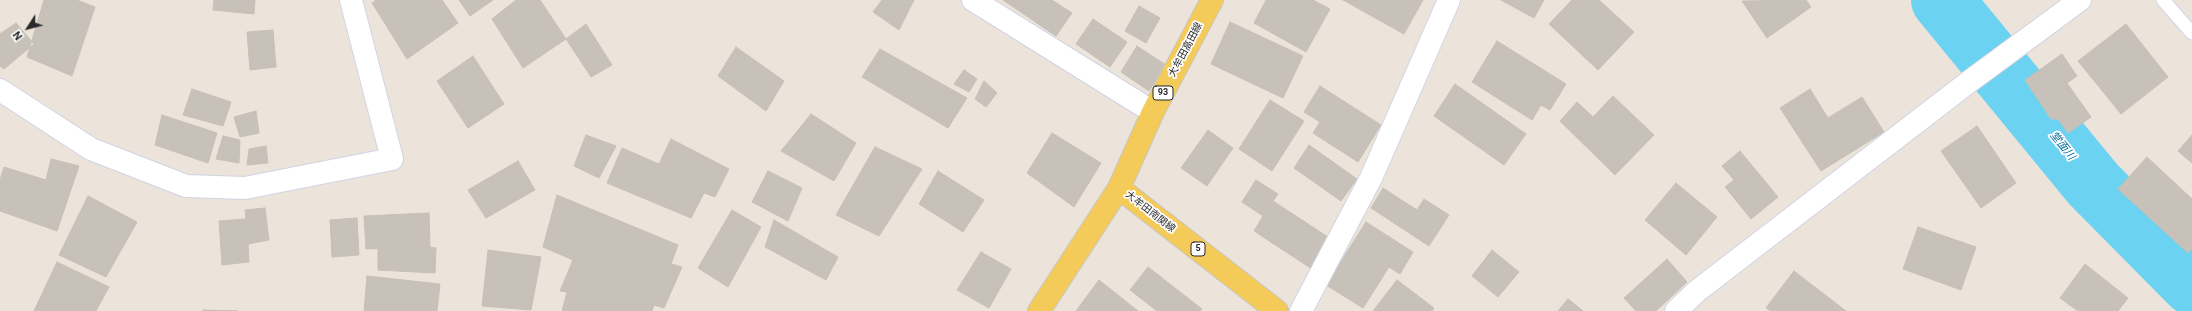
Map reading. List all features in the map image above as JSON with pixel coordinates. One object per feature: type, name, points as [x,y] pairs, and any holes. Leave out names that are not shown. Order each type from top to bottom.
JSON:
[{"type":"main road","name":"大牟田高田線","points":[[1119,188],[1153,112],[1212,0]]},
{"type":"main road","name":"大牟田南関線","points":[[1039,311],[1119,188],[1277,311]]},
{"type":"street","points":[[0,90],[91,149],[186,186],[245,188],[392,159],[350,0]]},
{"type":"street","points":[[973,0],[1153,112]]},
{"type":"street","points":[[1301,311],[1371,178],[1450,0]]},
{"type":"street","points":[[1676,311],[1697,291],[1970,81],[2080,0]]},
{"type":"lane","points":[[2162,0],[2192,33]]},
{"type":"building","points":[[44,0],[77,0],[95,7],[72,76],[27,57]]},
{"type":"building","points":[[214,0],[255,0],[254,14],[213,10]]},
{"type":"building","points":[[376,0],[442,0],[458,23],[407,59],[372,3]]},
{"type":"building","points":[[459,0],[493,0],[470,16]]},
{"type":"building","points":[[516,0],[540,0],[566,39],[523,68],[492,19]]},
{"type":"building","points":[[882,0],[914,0],[899,30],[873,12]]},
{"type":"building","points":[[1003,0],[1052,0],[1072,13],[1056,36]]},
{"type":"building","points":[[1266,0],[1313,0],[1330,9],[1306,52],[1254,23]]},
{"type":"building","points":[[1343,0],[1423,0],[1404,34]]},
{"type":"building","points":[[1501,0],[1544,0],[1534,18]]},
{"type":"building","points":[[1572,0],[1599,0],[1634,32],[1598,70],[1549,24]]},
{"type":"building","points":[[1806,0],[1811,7],[1767,38],[1742,1]]},
{"type":"building","points":[[1139,6],[1160,18],[1146,43],[1125,31]]},
{"type":"building","points":[[1093,19],[1127,42],[1110,67],[1076,44]]},
{"type":"building","points":[[1230,22],[1303,56],[1283,98],[1211,64]]},
{"type":"building","points":[[16,23],[34,44],[4,69],[0,66],[0,34]]},
{"type":"building","points":[[586,24],[612,65],[591,77],[566,39]]},
{"type":"building","points":[[2126,24],[2168,77],[2121,114],[2078,61]]},
{"type":"building","points":[[273,30],[276,67],[250,70],[247,32]]},
{"type":"building","points":[[1497,41],[1566,84],[1550,110],[1541,105],[1532,120],[1472,82]]},
{"type":"building","points":[[1137,46],[1166,65],[1149,91],[1121,72]]},
{"type":"building","points":[[736,47],[784,81],[766,111],[718,76]]},
{"type":"building","points":[[880,49],[967,98],[948,128],[862,77]]},
{"type":"building","points":[[2062,54],[2077,76],[2067,83],[2091,117],[2068,133],[2058,119],[2051,119],[2025,80]]},
{"type":"building","points":[[473,56],[504,104],[468,128],[437,81]]},
{"type":"building","points":[[964,70],[977,79],[969,92],[954,84]]},
{"type":"building","points":[[984,81],[997,93],[986,107],[975,99]]},
{"type":"building","points":[[1455,84],[1526,134],[1504,165],[1434,116]]},
{"type":"building","points":[[1320,86],[1381,125],[1358,162],[1313,133],[1320,122],[1304,112]]},
{"type":"building","points":[[192,89],[231,102],[223,126],[183,115]]},
{"type":"building","points":[[1810,89],[1828,118],[1862,97],[1884,132],[1821,171],[1780,108]]},
{"type":"building","points":[[1613,96],[1654,135],[1615,175],[1560,121],[1577,102],[1593,117]]},
{"type":"building","points":[[1270,100],[1304,121],[1272,171],[1239,149]]},
{"type":"building","points":[[256,111],[259,133],[240,137],[234,117]]},
{"type":"building","points":[[811,114],[856,143],[834,181],[781,151]]},
{"type":"building","points":[[162,115],[217,133],[208,163],[155,145]]},
{"type":"building","points":[[1977,126],[2016,183],[1981,208],[1941,151]]},
{"type":"building","points":[[1208,130],[1233,148],[1207,186],[1181,168]]},
{"type":"building","points":[[1052,133],[1101,163],[1074,207],[1027,173]]},
{"type":"building","points":[[586,135],[616,146],[599,178],[574,166]]},
{"type":"building","points":[[2192,135],[2192,163],[2178,151]]},
{"type":"building","points":[[223,136],[240,140],[239,163],[216,159]]},
{"type":"building","points":[[671,139],[729,169],[715,197],[704,193],[691,218],[607,183],[622,148],[659,164]]},
{"type":"building","points":[[1309,145],[1357,179],[1341,201],[1294,168]]},
{"type":"building","points":[[266,146],[268,163],[247,165],[249,149]]},
{"type":"building","points":[[875,147],[922,169],[879,236],[836,215]]},
{"type":"building","points":[[1740,151],[1778,197],[1751,219],[1725,187],[1734,180],[1722,166]]},
{"type":"building","points":[[2147,157],[2192,199],[2192,248],[2188,253],[2118,189]]},
{"type":"building","points":[[51,159],[79,166],[57,231],[0,211],[0,180],[4,167],[46,180]]},
{"type":"building","points":[[518,161],[535,190],[486,218],[468,190]]},
{"type":"building","points":[[768,171],[802,188],[788,221],[752,202]]},
{"type":"building","points":[[938,171],[984,200],[963,232],[919,204]]},
{"type":"building","points":[[1256,180],[1278,194],[1273,201],[1331,239],[1312,269],[1254,231],[1263,216],[1242,202]]},
{"type":"building","points":[[1676,183],[1717,217],[1686,255],[1645,220]]},
{"type":"building","points":[[1383,188],[1417,210],[1424,199],[1449,215],[1429,246],[1371,208]]},
{"type":"building","points":[[557,195],[678,245],[671,264],[682,267],[664,308],[654,305],[652,311],[562,311],[567,292],[560,291],[573,260],[543,247]]},
{"type":"building","points":[[88,196],[137,222],[106,277],[59,255]]},
{"type":"building","points":[[265,208],[269,240],[248,244],[249,262],[222,265],[219,221],[246,219],[245,210]]},
{"type":"building","points":[[732,210],[761,227],[728,287],[698,268]]},
{"type":"building","points":[[429,213],[430,247],[366,249],[364,216]]},
{"type":"building","points":[[357,218],[359,255],[332,257],[330,220]]},
{"type":"building","points":[[774,220],[838,257],[826,280],[765,247]]},
{"type":"building","points":[[1366,222],[1413,252],[1400,274],[1389,267],[1363,308],[1326,285]]},
{"type":"building","points":[[1918,227],[1976,247],[1961,290],[1903,269]]},
{"type":"building","points":[[436,248],[435,273],[378,270],[378,249]]},
{"type":"building","points":[[488,250],[541,257],[531,310],[482,306]]},
{"type":"building","points":[[1492,250],[1519,272],[1498,297],[1472,276]]},
{"type":"building","points":[[981,252],[1011,269],[989,308],[957,290]]},
{"type":"building","points":[[1667,259],[1687,282],[1656,311],[1636,311],[1624,298]]},
{"type":"building","points":[[57,262],[109,287],[96,311],[34,311]]},
{"type":"building","points":[[2085,264],[2128,298],[2118,311],[2078,311],[2060,298]]},
{"type":"building","points":[[1148,267],[1202,309],[1200,311],[1157,311],[1130,290]]},
{"type":"building","points":[[1794,271],[1846,311],[1771,311],[1766,308]]},
{"type":"building","points":[[367,276],[440,284],[437,311],[364,311]]},
{"type":"building","points":[[1099,280],[1138,311],[1076,311]]},
{"type":"building","points":[[1397,280],[1434,308],[1432,311],[1373,311]]},
{"type":"building","points":[[1568,299],[1583,311],[1558,311]]},
{"type":"building","points":[[203,310],[238,311],[203,311]]},
{"type":"waterway","name":"堂面川","points":[[1942,0],[2093,184],[2192,284]]}]
